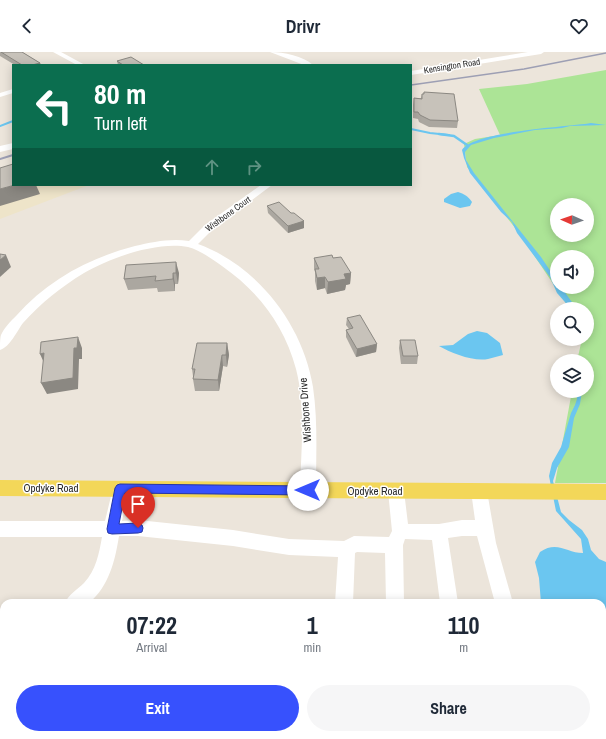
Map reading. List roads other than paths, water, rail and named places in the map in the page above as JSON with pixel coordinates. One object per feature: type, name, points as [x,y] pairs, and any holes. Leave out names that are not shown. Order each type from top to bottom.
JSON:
[{"type":"main road","name":"Opdyke Road","points":[[0,488],[606,492]]},
{"type":"street","points":[[56,52],[80,64]]},
{"type":"street","points":[[273,52],[308,64]]},
{"type":"street","points":[[503,52],[511,57]]},
{"type":"street","name":"Kensington Road","points":[[412,73],[541,52]]},
{"type":"street","points":[[0,95],[12,91]]},
{"type":"street","points":[[0,149],[12,146]]},
{"type":"street","name":"Wishbone Court","points":[[191,245],[209,227],[266,186]]},
{"type":"street","name":"Wishbone Drive","points":[[0,345],[14,325],[34,304],[64,280],[88,266],[118,254],[169,243],[191,245],[212,254],[256,286],[274,308],[292,340],[300,362],[306,392],[308,490]]},
{"type":"street","points":[[78,599],[93,586],[99,578],[112,529],[120,488]]},
{"type":"street","points":[[396,491],[396,599]]},
{"type":"street","points":[[479,491],[484,528],[503,599]]},
{"type":"street","points":[[0,529],[138,528],[233,538],[289,547],[347,549],[354,544],[462,528],[484,528]]},
{"type":"street","points":[[439,532],[448,599]]},
{"type":"street","points":[[344,599],[347,549]]},
{"type":"water","points":[[591,123],[606,125],[570,126],[535,130],[494,138],[471,145],[465,152],[466,160],[474,173],[541,257],[550,270],[550,277],[517,233],[512,222],[501,212],[470,173],[462,150],[470,144],[484,138],[522,131]]},
{"type":"water","points":[[458,192],[466,196],[472,202],[470,206],[460,208],[444,202],[444,199],[451,194]]},
{"type":"water","points":[[558,294],[566,294],[572,302],[565,302]]},
{"type":"water","points":[[477,331],[487,333],[500,343],[503,355],[482,360],[456,354],[439,346],[453,345],[468,334]]},
{"type":"water","points":[[577,398],[581,398],[574,418],[569,447],[557,468],[553,481],[561,512],[582,530],[588,539],[591,550],[599,559],[606,562],[606,599],[541,599],[539,578],[535,562],[540,552],[552,547],[557,547],[583,553],[581,539],[556,511],[549,476],[552,463],[561,447],[571,413]]},
{"type":"waterway","points":[[0,126],[12,121]]},
{"type":"waterway","points":[[412,129],[449,135]]},
{"type":"waterway","points":[[439,134],[454,136],[467,145]]},
{"type":"railway","points":[[412,85],[524,69],[606,53]]},
{"type":"railway","points":[[0,159],[12,155]]}]
